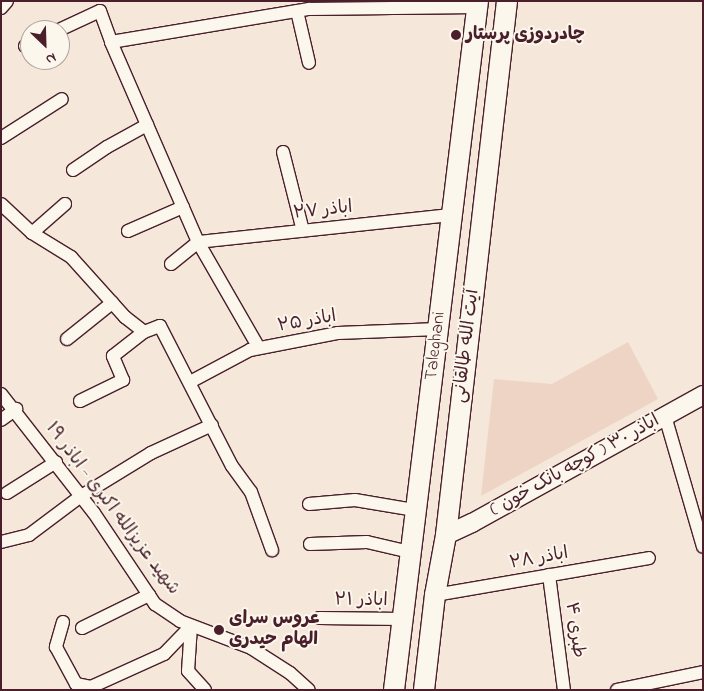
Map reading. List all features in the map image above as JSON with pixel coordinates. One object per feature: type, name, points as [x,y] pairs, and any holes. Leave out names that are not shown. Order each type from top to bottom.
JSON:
[{"type":"main road","name":"آیت الله طالقانی","points":[[424,690],[435,595],[446,535],[507,1]]},
{"type":"main road","name":"Taleghani","points":[[394,689],[478,4]]},
{"type":"main road","name":"اباذر ۳۰ ( کوچه بانک خون )","points":[[446,535],[472,523],[703,395]]},
{"type":"main road","points":[[403,619],[407,628],[414,633],[423,631],[432,623]]},
{"type":"main road","points":[[394,689],[409,676],[417,681],[424,690]]},
{"type":"street","points":[[1,8],[8,1]]},
{"type":"street","points":[[111,42],[297,11],[478,4]]},
{"type":"street","points":[[70,25],[100,10],[111,42],[198,242],[259,348]]},
{"type":"street","points":[[297,11],[309,63]]},
{"type":"street","points":[[1,138],[62,99]]},
{"type":"street","points":[[72,170],[107,147],[147,125]]},
{"type":"street","points":[[283,152],[303,231]]},
{"type":"street","points":[[32,232],[65,204]]},
{"type":"street","points":[[128,232],[183,207]]},
{"type":"street","points":[[3,209],[32,232],[72,258],[125,318],[144,332]]},
{"type":"street","name":"اباذر ۲۷","points":[[198,242],[452,215]]},
{"type":"street","points":[[170,264],[198,242]]},
{"type":"street","points":[[67,339],[112,303]]},
{"type":"street","points":[[80,400],[123,380],[113,356],[144,332],[160,326],[232,466],[251,492],[272,550]]},
{"type":"street","name":"اباذر ۲۵","points":[[190,382],[250,350],[259,348],[338,333],[438,329]]},
{"type":"street","name":"شهید عزیزالله اکبری - اباذر ۱۹","points":[[1,394],[16,410],[82,496],[155,604],[180,621],[251,648],[290,673],[309,690]]},
{"type":"street","points":[[1,420],[16,410]]},
{"type":"street","points":[[665,416],[703,547]]},
{"type":"street","points":[[1,542],[29,535],[82,496],[151,453],[212,425]]},
{"type":"street","points":[[7,493],[56,462]]},
{"type":"street","points":[[308,504],[355,500],[415,510]]},
{"type":"street","points":[[310,544],[367,542],[410,552]]},
{"type":"street","name":"اباذر ۲۸","points":[[435,595],[649,558]]},
{"type":"street","name":"طبری ۴","points":[[549,575],[564,690]]},
{"type":"street","points":[[82,628],[149,595]]},
{"type":"street","name":"اباذر ۲۱","points":[[319,618],[403,619]]},
{"type":"street","points":[[64,622],[56,647],[74,687],[91,687],[164,654],[191,626]]},
{"type":"street","points":[[191,626],[188,671],[205,690]]},
{"type":"street","points":[[617,690],[703,672]]},
{"type":"shaded area","points":[[628,342],[658,399],[481,496],[494,379],[552,384]]},
{"type":"place","name":"چادردوزی پرستار","points":[[456,35]]},
{"type":"place","name":"عروس سرای الهام حیدری","points":[[219,630]]}]
